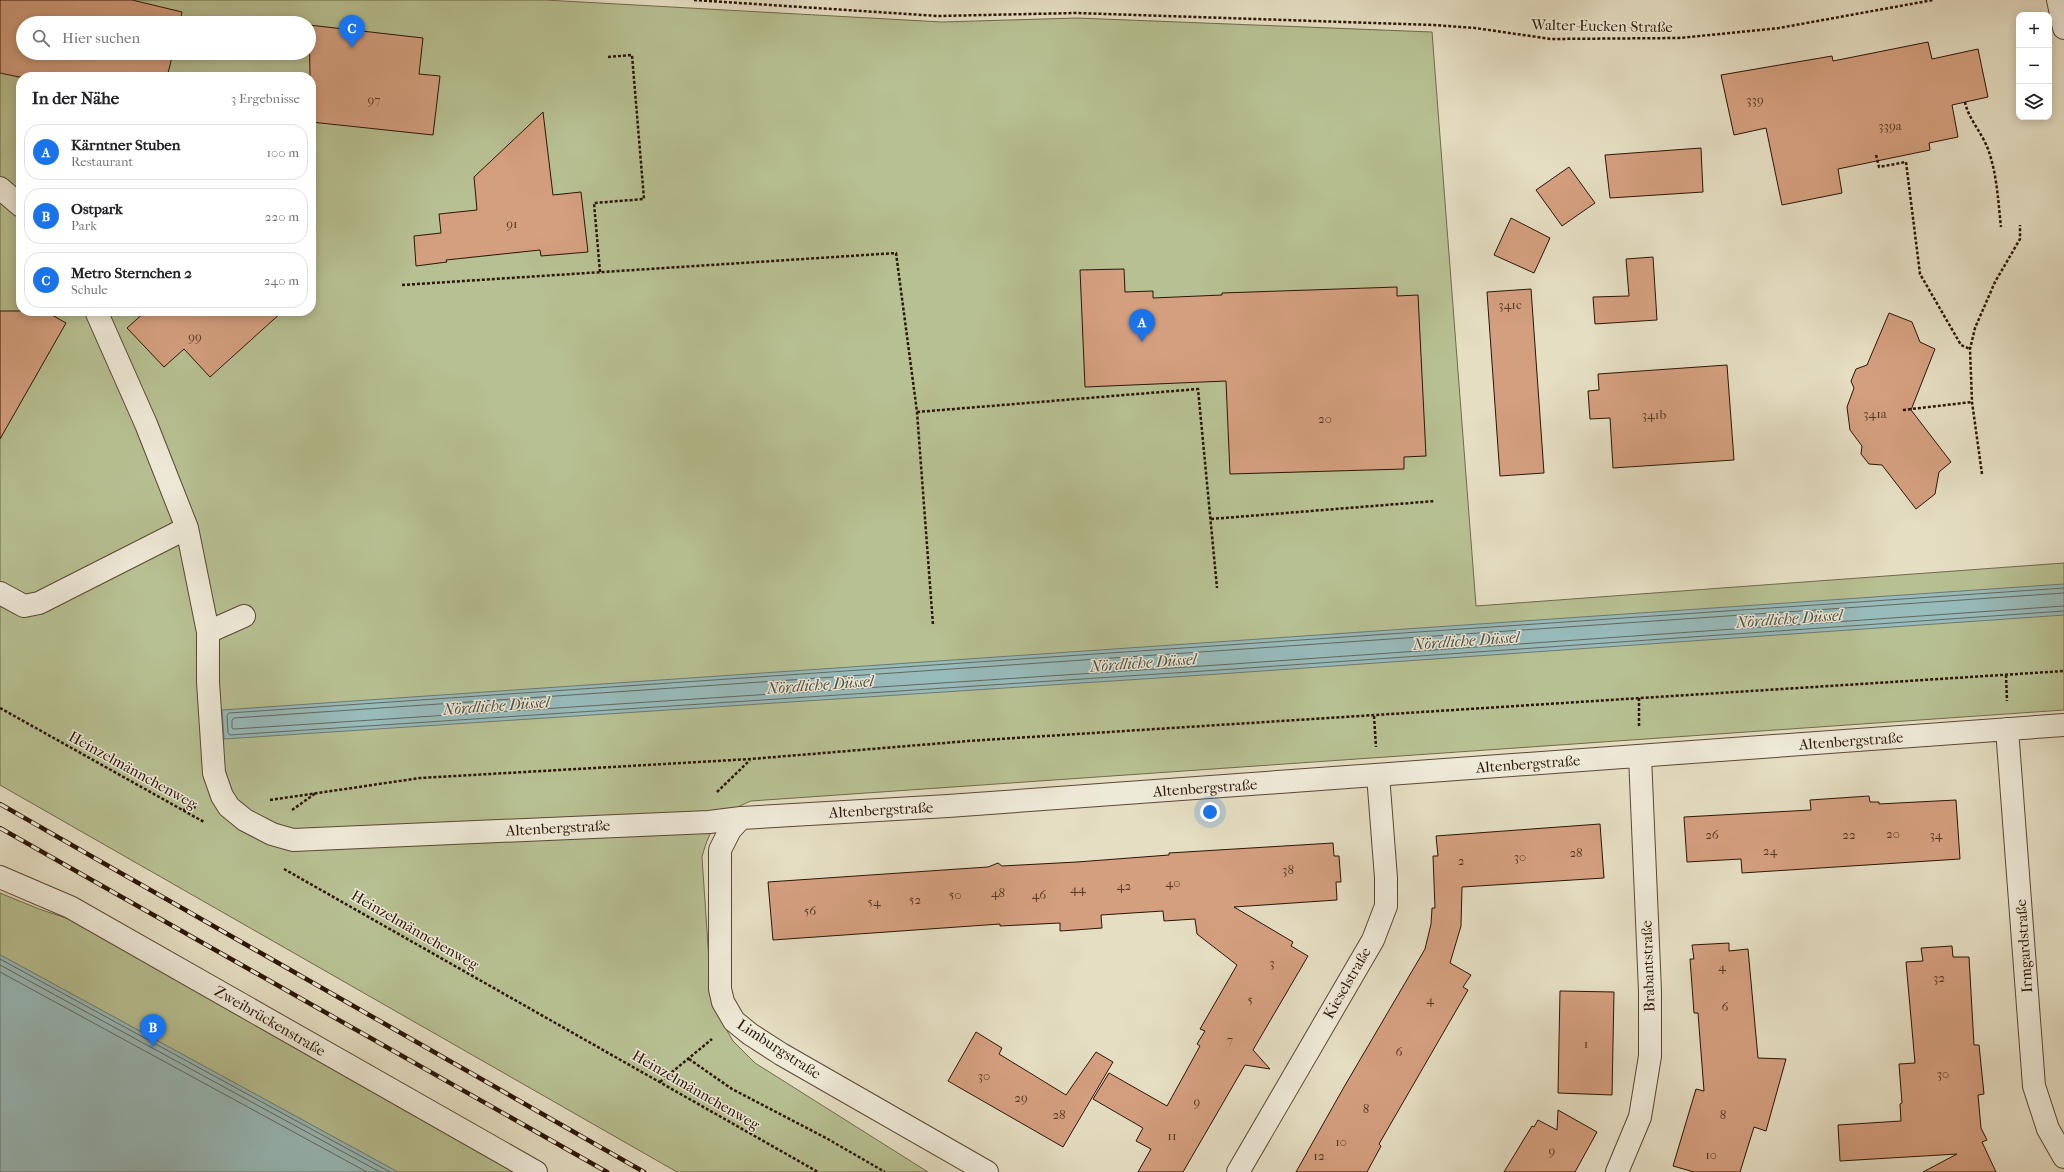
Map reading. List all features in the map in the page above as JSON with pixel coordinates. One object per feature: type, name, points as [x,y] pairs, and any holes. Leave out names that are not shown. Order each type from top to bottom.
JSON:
[{"type":"street","points":[[2058,0],[2064,28]]},
{"type":"street","points":[[0,188],[16,202]]},
{"type":"street","points":[[98,316],[146,424],[187,528],[208,632],[208,682],[214,773],[222,796],[229,807]]},
{"type":"street","points":[[0,594],[24,606],[39,603],[187,528]]},
{"type":"street","points":[[208,632],[244,616]]},
{"type":"street","name":"Altenbergstraße","points":[[229,807],[246,820],[272,834],[294,840],[700,821],[709,822],[741,818],[948,806],[2064,725]]},
{"type":"street","name":"Irmgardstraße","points":[[2007,729],[2034,1086],[2048,1129],[2064,1157]]},
{"type":"street","name":"Brabantstraße","points":[[1617,1172],[1640,1117],[1650,1056],[1650,991],[1640,756]]},
{"type":"street","name":"Kieselstraße","points":[[1238,1172],[1372,940],[1386,906],[1386,878],[1378,775]]},
{"type":"street","name":"Limburgstraße","points":[[741,818],[730,830],[720,850],[720,989],[723,1002],[734,1021],[781,1054],[987,1172]]},
{"type":"street","name":"Zweibrückenstraße","points":[[0,877],[70,907],[536,1172]]},
{"type":"path","name":"Walter-Eucken-Straße","points":[[694,0],[938,16],[1076,13],[1434,25],[1475,28],[1551,39],[1679,38],[1771,29],[1933,0]]},
{"type":"path","points":[[600,272],[594,203],[644,199],[632,55],[607,57]]},
{"type":"path","points":[[1965,102],[1967,112],[1979,128],[1988,148],[1996,174],[2001,226]]},
{"type":"path","points":[[1876,155],[1879,167],[1906,162],[1920,274],[1961,345],[1970,349]]},
{"type":"path","points":[[1982,474],[1972,402],[1970,349],[1975,328],[1992,289],[2020,239],[2020,225]]},
{"type":"path","points":[[402,285],[896,253],[917,412],[933,625]]},
{"type":"path","points":[[917,412],[1198,389],[1217,588]]},
{"type":"path","points":[[1902,410],[1972,402]]},
{"type":"path","points":[[1211,519],[1435,501]]},
{"type":"path","points":[[229,807],[420,778],[751,759],[968,741],[2064,671]]},
{"type":"path","name":"Heinzelmännchenweg","points":[[0,708],[209,825]]},
{"type":"path","points":[[700,821],[705,805],[726,782],[751,759]]},
{"type":"path","name":"Heinzelmännchenweg","points":[[282,867],[818,1172]]},
{"type":"path","points":[[660,1082],[734,1021]]},
{"type":"path","points":[[689,1059],[732,1089],[826,1138],[884,1172]]},
{"type":"green space","points":[[0,0],[545,0],[942,22],[1077,18],[1432,32],[1476,606],[2064,563],[2064,710],[751,801],[732,810],[718,822],[709,837],[702,857],[712,1005],[733,1041],[755,1063],[928,1172],[677,1172],[0,785]]},
{"type":"green space","points":[[0,893],[39,909],[84,924],[525,1172],[0,1172]]},
{"type":"water","name":"Nördliche Düssel","points":[[2064,584],[2064,615],[1219,674],[224,739],[222,710]]},
{"type":"water","points":[[0,955],[8,959],[398,1172],[0,1172]]},
{"type":"building","points":[[0,0],[132,0],[182,12],[181,16],[16,16],[16,60],[171,60],[168,72],[16,72],[16,76],[0,73]]},
{"type":"building","points":[[316,26],[423,38],[419,74],[440,76],[433,135],[316,123],[316,72],[310,72],[310,60],[316,60]]},
{"type":"building","points":[[1928,42],[1932,59],[1978,49],[1988,97],[1952,105],[1958,137],[1929,143],[1930,150],[1838,169],[1842,193],[1782,205],[1766,128],[1734,135],[1721,75],[1832,56],[1833,61]]},
{"type":"building","points":[[543,112],[553,195],[581,192],[588,252],[541,256],[540,250],[446,260],[447,262],[416,266],[414,236],[441,233],[439,214],[477,210],[474,177]]},
{"type":"building","points":[[1701,148],[1703,192],[1610,198],[1605,155]]},
{"type":"building","points":[[1569,167],[1595,203],[1562,226],[1536,190]]},
{"type":"building","points":[[1511,218],[1550,238],[1534,273],[1494,255]]},
{"type":"building","points":[[1653,257],[1657,320],[1595,324],[1593,297],[1629,296],[1626,259]]},
{"type":"building","points":[[1124,269],[1125,292],[1153,291],[1153,298],[1222,295],[1222,293],[1397,287],[1397,296],[1418,295],[1426,456],[1404,457],[1404,469],[1230,474],[1226,381],[1085,387],[1080,270]]},
{"type":"building","points":[[1531,289],[1544,473],[1500,476],[1487,292]]},
{"type":"building","points":[[0,311],[16,311],[16,316],[54,316],[66,323],[0,439]]},
{"type":"building","points":[[1889,313],[1912,322],[1920,342],[1935,349],[1911,410],[1951,462],[1939,472],[1935,494],[1916,509],[1882,465],[1869,464],[1861,454],[1862,446],[1850,430],[1847,407],[1854,388],[1851,381],[1856,369],[1867,365]]},
{"type":"building","points":[[140,316],[277,316],[210,377],[184,349],[164,367],[127,328]]},
{"type":"building","points":[[1727,365],[1734,460],[1613,468],[1610,418],[1590,419],[1588,391],[1599,390],[1598,374]]},
{"type":"building","points":[[1869,796],[1870,802],[1879,802],[1879,804],[1956,800],[1960,859],[1742,873],[1741,859],[1687,862],[1684,817],[1811,810],[1810,800]]},
{"type":"building","points":[[1600,824],[1604,878],[1462,887],[1461,926],[1450,963],[1471,975],[1463,987],[1468,990],[1379,1144],[1381,1146],[1367,1172],[1296,1172],[1425,949],[1431,924],[1432,908],[1435,908],[1433,856],[1438,856],[1436,836]]},
{"type":"building","points":[[1333,843],[1334,856],[1339,856],[1341,882],[1336,882],[1337,900],[1234,907],[1293,942],[1291,946],[1308,956],[1253,1050],[1270,1069],[1245,1065],[1183,1172],[1138,1172],[1151,1149],[1136,1141],[1143,1128],[1093,1099],[1109,1073],[1167,1106],[1200,1046],[1197,1044],[1205,1031],[1200,1029],[1237,965],[1197,934],[1195,919],[1164,921],[1163,911],[1101,915],[1102,928],[1060,931],[1060,923],[1000,926],[1000,924],[773,940],[768,882],[988,867],[998,863],[1002,866],[1077,862],[1169,855],[1169,853]]},
{"type":"building","points":[[1729,943],[1729,951],[1748,949],[1758,1058],[1786,1059],[1766,1131],[1754,1127],[1740,1172],[1694,1172],[1673,1166],[1696,1089],[1704,1091],[1698,1013],[1694,1013],[1690,959],[1694,959],[1692,945]]},
{"type":"building","points":[[1952,946],[1953,957],[1969,957],[1974,1045],[1979,1045],[1984,1094],[1978,1095],[1981,1128],[1987,1140],[1982,1142],[1996,1172],[1923,1172],[1957,1154],[1840,1161],[1838,1125],[1901,1121],[1900,1104],[1902,1103],[1899,1064],[1915,1063],[1906,962],[1923,961],[1921,948]]},
{"type":"building","points":[[1560,991],[1614,992],[1612,1095],[1558,1093]]},
{"type":"building","points":[[976,1032],[1002,1048],[999,1054],[1066,1095],[1096,1052],[1113,1062],[1063,1147],[948,1081]]},
{"type":"building","points":[[1558,1110],[1597,1132],[1575,1172],[1504,1172],[1532,1126],[1534,1127],[1538,1120],[1557,1130]]},
{"type":"railway","points":[[0,804],[644,1172]]},
{"type":"railway","points":[[0,828],[607,1172]]},
{"type":"place","name":"Metro Sternchen 2","points":[[352,48]]},
{"type":"place","name":"Kärntner Stuben","points":[[1142,342]]},
{"type":"place","name":"Ostpark","points":[[153,1047]]}]
